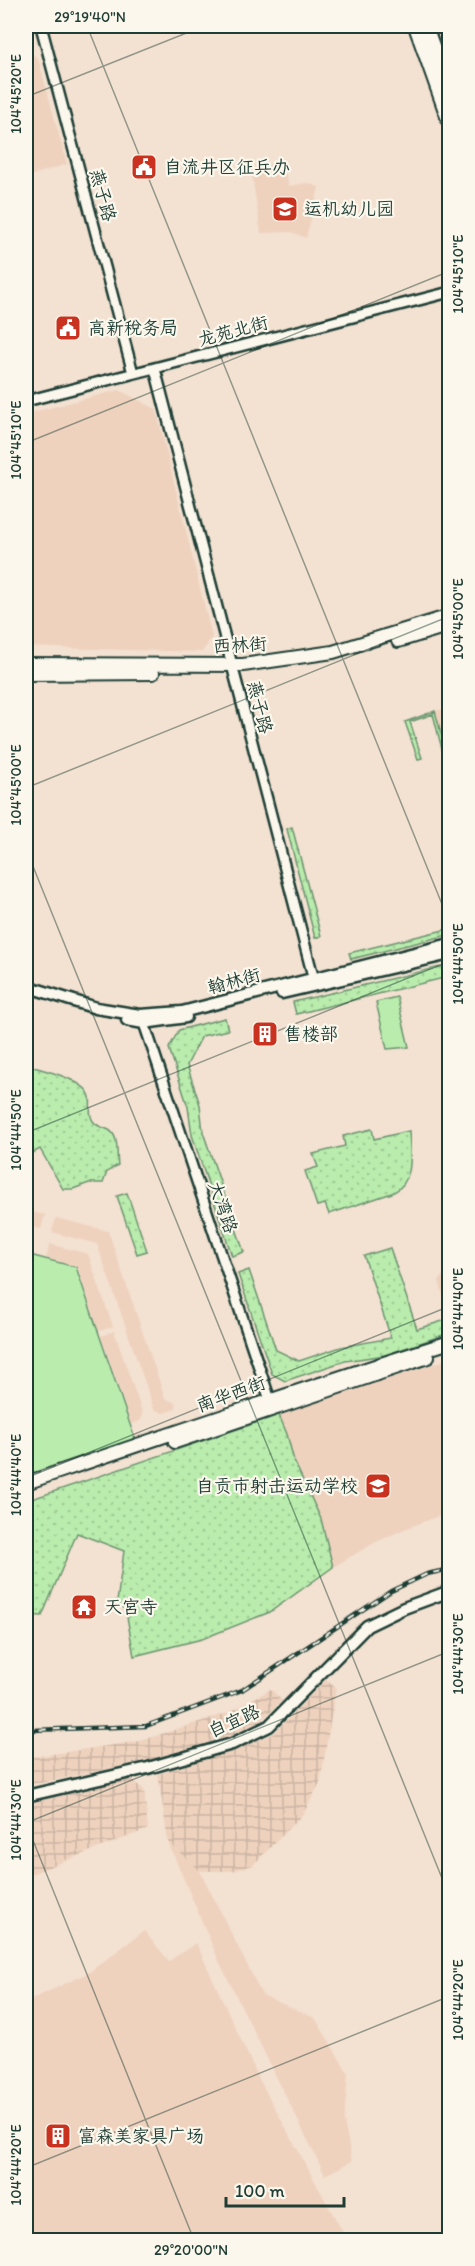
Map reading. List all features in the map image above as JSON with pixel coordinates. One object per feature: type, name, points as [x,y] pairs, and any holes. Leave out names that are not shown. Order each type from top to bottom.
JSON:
[{"type":"main road","points":[[415,26],[450,125]]},
{"type":"main road","points":[[426,26],[450,94]]},
{"type":"main road","name":"西林街","points":[[26,664],[234,669],[333,651],[450,616]]},
{"type":"main road","name":"西林街","points":[[26,674],[283,668],[336,659],[450,625]]},
{"type":"main road","name":"南华西街","points":[[26,1491],[450,1342]]},
{"type":"main road","name":"南华西街","points":[[26,1483],[157,1440],[450,1350]]},
{"type":"street","name":"燕子路","points":[[41,26],[133,373]]},
{"type":"street","name":"龙苑北街","points":[[26,401],[450,292]]},
{"type":"street","name":"燕子路","points":[[154,369],[314,981]]},
{"type":"street","name":"翰林街","points":[[26,993],[101,1015],[172,1020],[450,944]]},
{"type":"street","name":"翰林街","points":[[314,981],[450,954]]},
{"type":"street","name":"翰林街","points":[[26,986],[96,1008],[144,1019]]},
{"type":"street","name":"大湾路","points":[[144,1019],[272,1404]]},
{"type":"street","name":"自宜路","points":[[26,1796],[148,1768],[232,1744],[269,1726],[367,1626],[404,1608],[450,1591]]},
{"type":"shaded area","points":[[26,50],[38,58],[67,164],[26,177]]},
{"type":"shaded area","name":"运机幼儿园","points":[[282,161],[289,186],[307,183],[319,187],[306,238],[291,232],[261,233],[251,168]]},
{"type":"shaded area","points":[[119,390],[156,409],[212,637],[202,652],[26,647],[26,414]]},
{"type":"shaded area","points":[[449,708],[449,766],[435,711]]},
{"type":"shaded area","points":[[26,1211],[45,1215],[41,1229],[26,1225]]},
{"type":"shaded area","points":[[56,1218],[108,1231],[165,1398],[177,1404],[175,1409],[163,1413],[154,1409],[97,1244],[52,1232]]},
{"type":"shaded area","points":[[50,1244],[88,1254],[113,1327],[99,1331],[77,1266],[46,1258]]},
{"type":"shaded area","points":[[449,1266],[449,1315],[439,1281]]},
{"type":"shaded area","points":[[114,1331],[143,1415],[140,1421],[131,1424],[101,1336]]},
{"type":"shaded area","name":"自贡市射击运动学校","points":[[449,1359],[449,1512],[374,1543],[333,1567],[321,1519],[294,1461],[279,1415]]},
{"type":"shaded area","points":[[326,1680],[336,1688],[320,1783],[303,1814],[253,1865],[233,1871],[200,1871],[168,1842],[158,1774],[273,1734]]},
{"type":"shaded area","points":[[271,1689],[282,1701],[250,1730],[150,1760],[26,1786],[26,1758],[140,1741],[230,1712]]},
{"type":"shaded area","points":[[131,1779],[144,1790],[148,1829],[26,1876],[26,1804]]},
{"type":"shaded area","points":[[168,1842],[200,1871],[262,1995],[315,2018],[348,2073],[344,2121],[352,2161],[325,2175],[219,1961]]},
{"type":"shaded area","points":[[144,1931],[169,1961],[196,1943],[260,2081],[347,2240],[26,2240],[26,2002],[88,1973]]},
{"type":"green space","points":[[435,711],[446,752],[443,753],[433,714],[410,722],[422,758],[418,759],[405,722]]},
{"type":"green space","points":[[292,827],[321,936],[315,938],[287,829]]},
{"type":"green space","points":[[448,929],[448,935],[351,959],[349,953]]},
{"type":"green space","points":[[449,965],[448,977],[296,1014],[293,1002]]},
{"type":"green space","points":[[397,997],[409,1047],[387,1049],[376,1002]]},
{"type":"green space","points":[[225,1018],[228,1030],[202,1036],[187,1065],[200,1105],[203,1132],[244,1252],[232,1256],[192,1135],[188,1107],[169,1048],[179,1030]]},
{"type":"green space","points":[[26,1065],[70,1079],[89,1094],[90,1115],[93,1121],[98,1126],[109,1130],[116,1141],[118,1165],[107,1172],[103,1183],[89,1183],[73,1189],[63,1189],[40,1149],[33,1153],[26,1150]]},
{"type":"green space","points":[[372,1129],[374,1139],[409,1131],[410,1166],[405,1182],[392,1193],[329,1214],[325,1204],[317,1206],[305,1171],[318,1167],[313,1154],[345,1146],[343,1136]]},
{"type":"green space","points":[[127,1193],[147,1251],[137,1254],[117,1196]]},
{"type":"green space","points":[[390,1248],[417,1329],[449,1319],[449,1333],[385,1355],[345,1361],[285,1381],[272,1374],[238,1274],[249,1270],[276,1350],[299,1361],[341,1347],[391,1338],[364,1256]]},
{"type":"green space","points":[[26,1254],[76,1267],[135,1439],[26,1476]]},
{"type":"green space","points":[[279,1415],[294,1461],[321,1519],[333,1567],[270,1612],[202,1639],[134,1656],[126,1611],[117,1602],[124,1551],[77,1533],[42,1616],[28,1615],[26,1617],[26,1501]]},
{"type":"railway","points":[[26,1728],[33,1730],[146,1726],[242,1690],[391,1591],[427,1574],[450,1569]]},
{"type":"place","name":"自流井区征兵办","points":[[144,167]]},
{"type":"place","name":"运机幼儿园","points":[[285,209]]},
{"type":"place","name":"高新税务局","points":[[68,328]]},
{"type":"place","name":"售楼部","points":[[265,1034]]},
{"type":"place","name":"自贡市射击运动学校","points":[[378,1486]]},
{"type":"place","name":"天宫寺","points":[[84,1607]]},
{"type":"place","name":"富森美家具广场","points":[[58,2136]]}]
